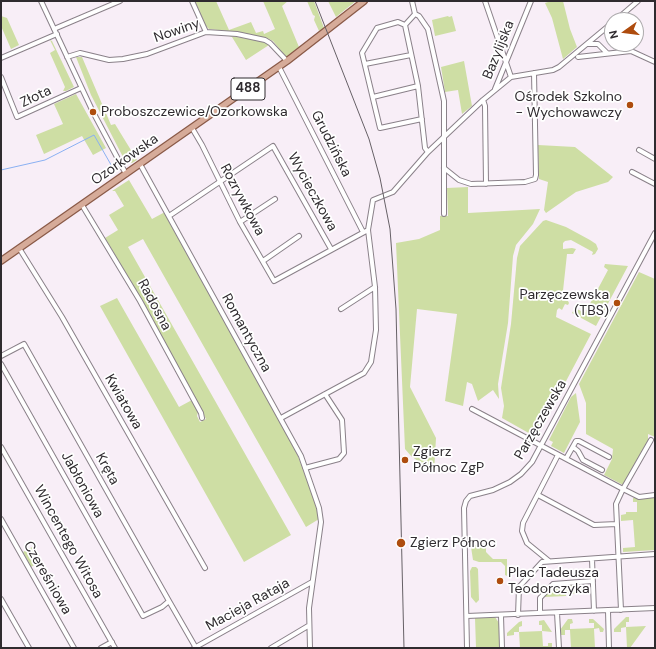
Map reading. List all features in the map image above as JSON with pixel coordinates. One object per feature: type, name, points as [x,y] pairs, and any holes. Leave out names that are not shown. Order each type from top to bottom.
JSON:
[{"type":"main road","name":"Ozorkowska","points":[[1,261],[287,61],[320,37],[364,1]]},
{"type":"street","points":[[41,1],[81,88],[126,174]]},
{"type":"street","points":[[54,29],[120,1]]},
{"type":"street","points":[[192,1],[206,32]]},
{"type":"street","points":[[412,1],[415,14],[419,16],[428,29],[444,101],[444,214]]},
{"type":"street","points":[[485,1],[510,77]]},
{"type":"street","name":"Bazylijska","points":[[368,230],[373,200],[393,192],[428,152],[494,90],[531,1]]},
{"type":"street","points":[[625,12],[638,1]]},
{"type":"street","points":[[404,25],[415,14]]},
{"type":"street","points":[[422,119],[380,128],[362,53],[377,28],[398,22],[404,25],[418,86],[422,119],[425,148],[428,152]]},
{"type":"street","points":[[494,90],[510,77],[553,70],[559,67],[604,30]]},
{"type":"street","name":"Nowiny","points":[[67,57],[80,54],[109,60],[123,60],[147,54],[206,32],[237,34],[266,40],[287,61]]},
{"type":"street","points":[[1,58],[56,34]]},
{"type":"street","points":[[587,44],[598,44],[607,53]]},
{"type":"street","points":[[578,57],[631,51],[655,62]]},
{"type":"street","points":[[365,64],[411,54]]},
{"type":"street","name":"Grudzińska","points":[[279,66],[363,232]]},
{"type":"street","points":[[444,168],[458,180],[471,184],[525,182],[535,179],[534,73]]},
{"type":"street","name":"Złota","points":[[1,77],[17,117],[81,88]]},
{"type":"street","points":[[373,97],[418,86]]},
{"type":"street","points":[[483,100],[486,106],[486,184]]},
{"type":"street","name":"Rozrywkowa","points":[[192,128],[240,222],[274,281],[331,249]]},
{"type":"street","name":"Wycieczkowa","points":[[219,182],[273,146],[331,249]]},
{"type":"street","points":[[639,150],[655,159]]},
{"type":"street","name":"Romantyczna","points":[[140,164],[297,445],[321,517],[312,582]]},
{"type":"street","points":[[632,172],[655,184]]},
{"type":"street","points":[[169,216],[219,182]]},
{"type":"street","points":[[240,222],[275,199]]},
{"type":"street","name":"Radosna","points":[[82,205],[140,300],[201,413],[202,418]]},
{"type":"street","points":[[282,418],[364,373],[368,369],[375,345],[375,287],[368,230],[331,249]]},
{"type":"street","name":"Parzęczewska","points":[[467,648],[464,508],[466,501],[470,496],[493,490],[515,478],[532,462],[655,233]]},
{"type":"street","points":[[263,261],[299,236]]},
{"type":"street","name":"Kwiatowa","points":[[19,248],[54,304],[205,568]]},
{"type":"street","points":[[341,309],[375,287]]},
{"type":"street","name":"Kręta","points":[[1,356],[24,344],[169,601]]},
{"type":"street","name":"Jabłoniowa","points":[[1,364],[143,616],[162,607],[169,601]]},
{"type":"street","points":[[305,468],[339,459],[344,453],[342,420],[326,394]]},
{"type":"street","points":[[472,409],[558,455],[566,457],[623,489],[639,496],[655,495]]},
{"type":"street","points":[[566,457],[576,441],[579,440],[609,457]]},
{"type":"street","points":[[621,610],[616,504],[651,440]]},
{"type":"street","name":"Wincentego Witosa","points":[[1,447],[115,648]]},
{"type":"street","points":[[573,447],[578,451],[583,460],[602,470]]},
{"type":"street","points":[[548,561],[527,543],[522,534],[523,523],[558,455]]},
{"type":"street","points":[[538,495],[594,525],[617,524]]},
{"type":"street","name":"Czereśniowa","points":[[1,520],[74,648]]},
{"type":"street","points":[[518,615],[519,587],[542,562],[655,554]]},
{"type":"street","points":[[592,559],[594,611]]},
{"type":"street","points":[[540,613],[540,598],[553,584],[593,581]]},
{"type":"street","points":[[310,648],[308,626],[312,582]]},
{"type":"street","name":"Macieja Rataja","points":[[195,648],[312,582]]},
{"type":"street","points":[[1,599],[29,648]]},
{"type":"street","points":[[169,601],[195,648]]},
{"type":"street","points":[[467,616],[501,616],[655,608]]},
{"type":"street","points":[[608,611],[609,648]]},
{"type":"street","points":[[557,613],[559,648]]},
{"type":"street","points":[[501,616],[502,648]]},
{"type":"street","points":[[271,648],[308,626]]},
{"type":"street","points":[[101,648],[112,642]]},
{"type":"green space","points":[[195,1],[216,1],[229,30],[251,22],[256,33],[263,31],[264,34],[275,29],[263,1],[288,1],[282,6],[299,47],[286,57],[273,41],[267,38],[237,32],[209,29],[206,26]]},
{"type":"green space","points":[[307,1],[314,1],[324,28],[319,31],[314,20],[315,16],[313,15]]},
{"type":"green space","points":[[328,1],[356,1],[336,17]]},
{"type":"green space","points":[[551,1],[563,1],[570,29],[577,47],[563,59],[552,18],[545,3]]},
{"type":"green space","points":[[1,16],[7,18],[19,45],[11,49],[1,26]]},
{"type":"green space","points":[[452,16],[456,31],[435,36],[432,20]]},
{"type":"green space","points":[[226,35],[265,42],[269,45],[246,60],[232,37]]},
{"type":"green space","points":[[50,40],[52,41],[74,87],[66,91],[63,91],[65,87],[50,53],[55,50]]},
{"type":"green space","points":[[76,57],[82,57],[111,125],[115,124],[137,160],[132,163],[128,163],[123,157],[91,95]]},
{"type":"green space","points":[[464,61],[472,106],[462,114],[458,90],[445,92],[441,67]]},
{"type":"green space","points":[[76,94],[106,148],[93,155],[82,136],[44,154],[36,135],[63,124],[54,104]]},
{"type":"green space","points":[[538,145],[575,147],[613,177],[608,182],[576,192],[546,213],[544,210],[548,182],[539,179]]},
{"type":"green space","points":[[129,180],[152,219],[165,212],[169,222],[295,448],[318,511],[319,519],[306,527],[143,239],[128,247],[291,535],[244,562],[100,306],[117,298],[179,407],[192,400],[198,412],[197,416],[200,422],[206,419],[152,322],[142,300],[105,238],[118,230],[109,215],[124,206],[115,191],[112,191]]},
{"type":"green space","points":[[468,187],[468,213],[540,209],[533,224],[516,245],[513,256],[508,323],[498,384],[499,399],[493,390],[478,401],[472,384],[467,382],[463,406],[445,401],[457,314],[417,309],[410,387],[436,438],[434,473],[411,456],[405,449],[396,243],[419,239],[440,230],[440,216],[448,216],[447,188]]},
{"type":"green space","points":[[546,220],[566,227],[590,240],[596,244],[598,249],[595,254],[592,255],[593,252],[571,240],[563,243],[563,249],[576,249],[573,254],[567,254],[562,300],[568,301],[569,303],[568,305],[565,304],[562,310],[559,308],[557,310],[556,317],[591,334],[538,434],[534,436],[502,418],[504,406],[501,388],[511,324],[517,258],[520,246],[543,221]]},
{"type":"green space","points":[[605,264],[628,266],[596,326],[572,313],[575,308],[585,313],[608,270],[604,267]]},
{"type":"green space","points":[[639,272],[655,279],[655,437],[648,434],[648,441],[623,485],[604,475],[612,459],[613,449],[586,434],[586,403],[579,384]]},
{"type":"green space","points":[[576,393],[580,422],[564,453],[551,446],[553,442],[549,440],[571,397]]},
{"type":"green space","points":[[633,498],[655,498],[655,550],[623,552],[623,548],[635,547],[633,520],[621,521],[621,515],[626,514],[626,512],[637,512],[637,502],[633,502]]},
{"type":"green space","points":[[474,545],[486,545],[486,552],[493,559],[507,559],[507,576],[505,575],[505,566],[501,562],[479,562],[473,560],[471,547]]},
{"type":"green space","points":[[34,546],[32,549],[33,551],[36,550],[42,560],[31,567],[23,552]]},
{"type":"green space","points":[[472,567],[476,567],[478,569],[479,600],[476,603],[471,597],[470,571]]},
{"type":"green space","points":[[570,584],[574,584],[574,587],[584,587],[590,593],[544,597],[550,591],[552,593],[555,586],[558,588],[559,585],[559,588],[562,588],[563,585],[563,588],[566,588]]},
{"type":"green space","points":[[495,617],[499,623],[500,648],[476,648],[475,618]]},
{"type":"green space","points":[[626,617],[629,617],[629,622],[626,622],[626,627],[621,628],[621,632],[614,632],[614,629]]},
{"type":"green space","points":[[568,619],[572,619],[573,623],[570,624],[570,629],[594,628],[594,623],[589,623],[589,619],[593,619],[604,629],[603,632],[600,632],[599,628],[594,629],[595,648],[571,648],[570,630],[565,630],[565,635],[561,635],[560,630]]},
{"type":"green space","points":[[544,620],[552,632],[542,631],[542,625],[539,625],[539,621]]},
{"type":"green space","points":[[522,621],[522,626],[519,627],[519,632],[514,632],[514,635],[507,636],[507,633]]},
{"type":"green space","points":[[646,626],[630,648],[627,648],[626,627]]},
{"type":"green space","points":[[542,631],[543,646],[548,646],[548,643],[552,643],[552,648],[520,648],[519,632]]},
{"type":"waterway","points":[[1,170],[45,160],[94,135],[114,170]]},
{"type":"railway","points":[[315,1],[369,139],[380,178],[390,229],[396,309],[404,648]]},
{"type":"place","name":"Ośrodek Szkolno - Wychowawczy","points":[[630,105]]},
{"type":"place","name":"Proboszczewice/Ozorkowska","points":[[93,112]]},
{"type":"place","name":"Parzęczewska (TBS)","points":[[617,303]]},
{"type":"place","name":"Zgierz Północ ZgP","points":[[405,460]]},
{"type":"place","name":"Zgierz Północ","points":[[401,543]]},
{"type":"place","name":"Plac Tadeusza Teodorczyka","points":[[500,581]]}]
